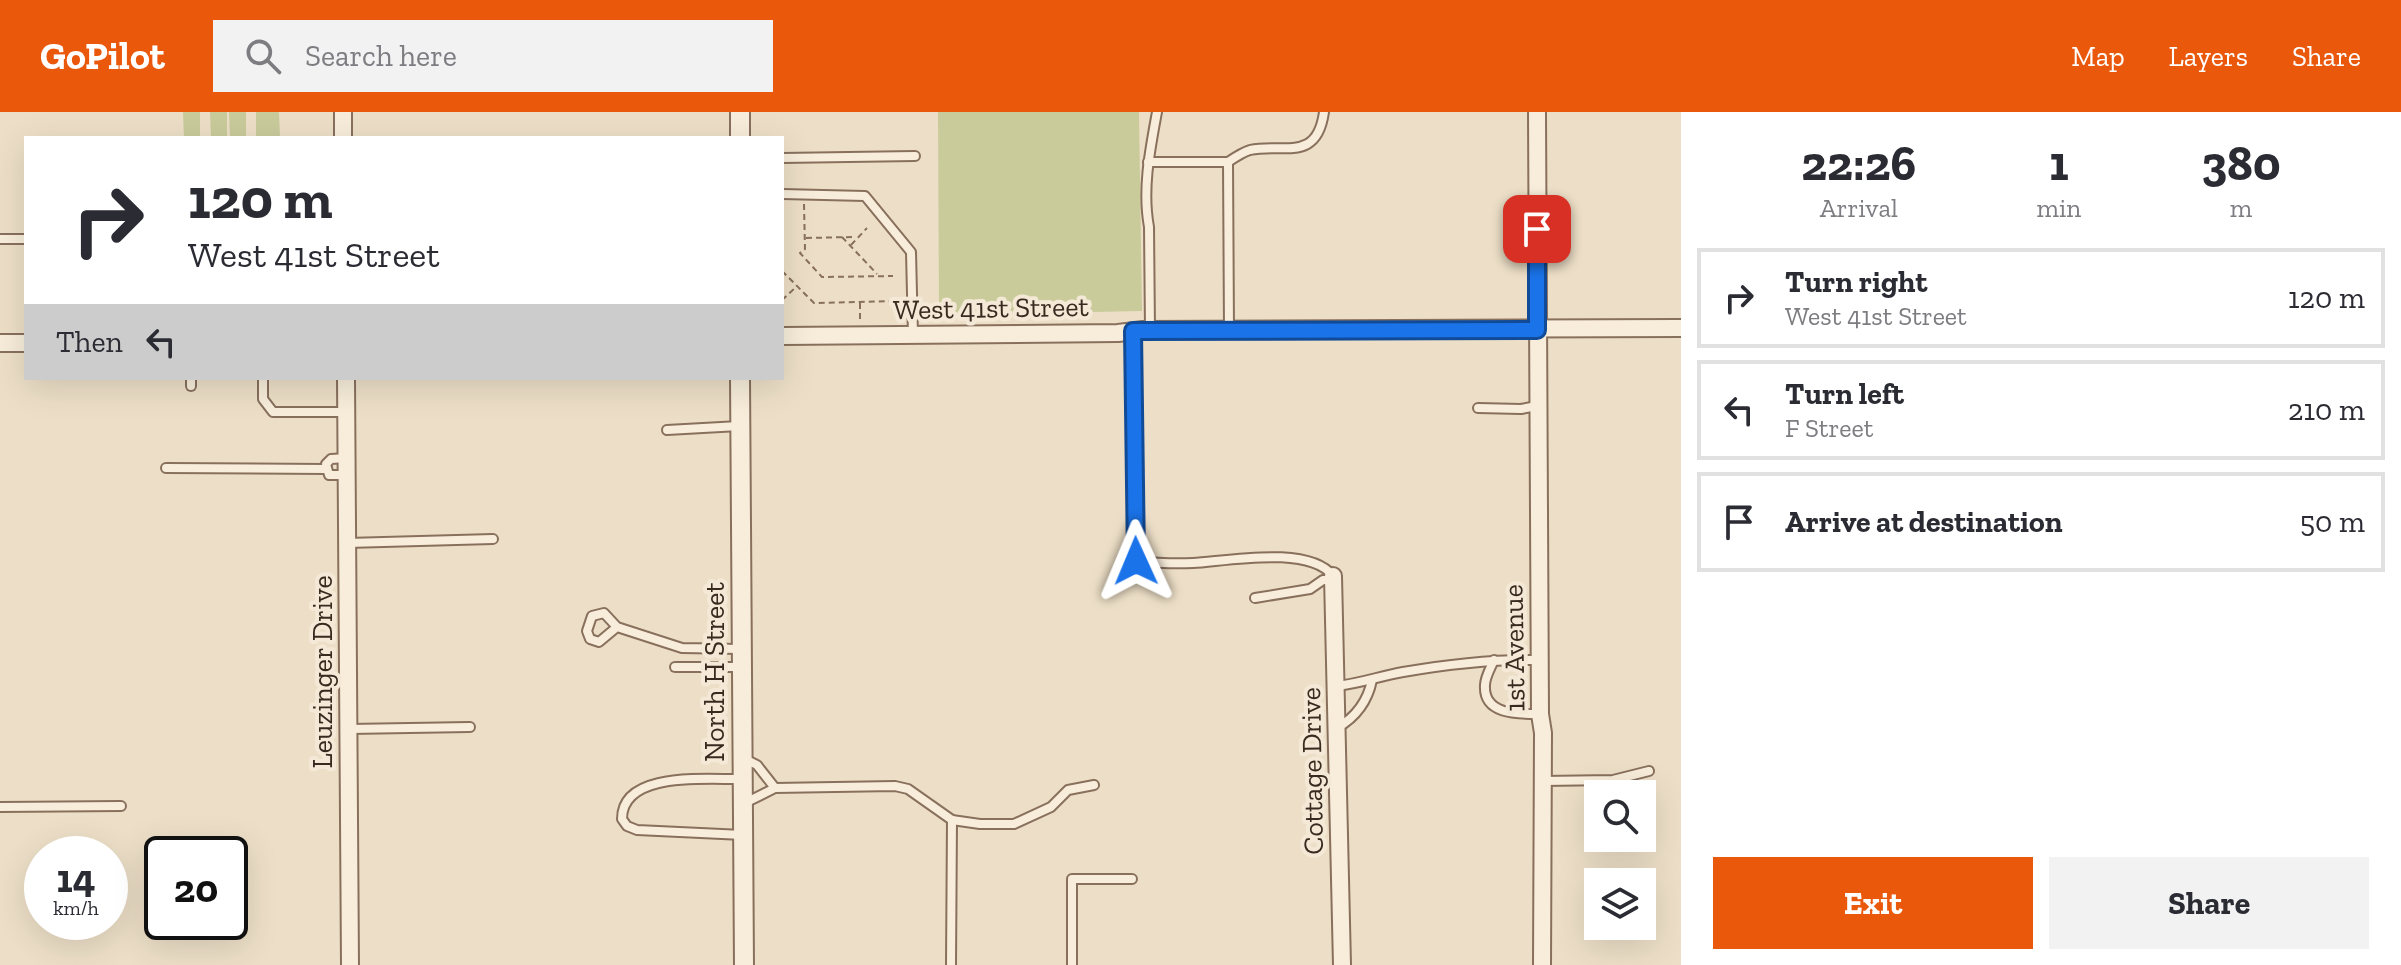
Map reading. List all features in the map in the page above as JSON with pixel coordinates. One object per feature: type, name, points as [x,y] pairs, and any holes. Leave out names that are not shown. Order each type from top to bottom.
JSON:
[{"type":"street","points":[[343,112],[343,136]]},
{"type":"street","points":[[740,112],[740,136]]},
{"type":"street","name":"1st Avenue","points":[[1537,112],[1542,965]]},
{"type":"street","name":"West 41st Street","points":[[784,336],[1229,329],[1681,328]]},
{"type":"street","points":[[0,343],[24,343]]},
{"type":"street","name":"Leuzinger Drive","points":[[346,380],[350,965]]},
{"type":"street","name":"North H Street","points":[[740,380],[744,965]]},
{"type":"street","name":"Cottage Drive","points":[[1333,578],[1342,965]]},
{"type":"lane","points":[[1157,112],[1148,162],[1146,213],[1149,227],[1142,330],[1136,561],[1196,563],[1261,556],[1319,564],[1333,578]]},
{"type":"lane","points":[[1148,162],[1228,162],[1249,150],[1296,150],[1312,140],[1323,122],[1324,112]]},
{"type":"lane","points":[[784,158],[915,156]]},
{"type":"lane","points":[[1228,162],[1229,329]]},
{"type":"lane","points":[[784,194],[865,196],[911,252],[913,335]]},
{"type":"lane","points":[[0,239],[24,239]]},
{"type":"lane","points":[[263,380],[263,399],[273,412],[346,412]]},
{"type":"lane","points":[[1478,408],[1521,409],[1537,406]]},
{"type":"lane","points":[[667,430],[740,426]]},
{"type":"lane","points":[[347,458],[329,460],[326,469],[329,475],[347,475]]},
{"type":"lane","points":[[166,468],[326,469]]},
{"type":"lane","points":[[347,543],[493,539]]},
{"type":"lane","points":[[1255,598],[1310,589],[1323,580],[1333,578]]},
{"type":"lane","points":[[617,627],[682,648],[742,658]]},
{"type":"lane","points":[[675,667],[742,658]]},
{"type":"lane","points":[[1494,660],[1485,685],[1490,703],[1499,710],[1540,714]]},
{"type":"lane","points":[[1336,686],[1401,672],[1494,660],[1540,660]]},
{"type":"lane","points":[[1337,728],[1360,707],[1369,694],[1372,680]]},
{"type":"lane","points":[[349,729],[470,727]]},
{"type":"lane","points":[[743,757],[757,765],[775,788]]},
{"type":"lane","points":[[1543,781],[1604,781],[1649,771]]},
{"type":"lane","points":[[743,779],[651,783],[632,796],[622,811],[622,819],[627,826],[637,830],[743,835]]},
{"type":"lane","points":[[743,805],[775,788],[895,786],[908,789],[952,820],[1014,824],[1051,807],[1068,790],[1094,785]]},
{"type":"lane","points":[[0,807],[121,806]]},
{"type":"lane","points":[[951,965],[952,820]]},
{"type":"lane","points":[[1072,965],[1072,879],[1132,879]]},
{"type":"path","points":[[804,195],[805,249],[800,253],[822,277],[893,276]]},
{"type":"path","points":[[850,246],[867,228]]},
{"type":"path","points":[[842,237],[879,276]]},
{"type":"path","points":[[805,238],[852,237]]},
{"type":"path","points":[[784,273],[814,303],[912,301]]},
{"type":"path","points":[[784,298],[797,286]]},
{"type":"path","points":[[860,302],[860,324]]},
{"type":"green space","points":[[183,112],[200,112],[200,136],[184,136]]},
{"type":"green space","points":[[210,112],[227,112],[227,136],[211,136]]},
{"type":"green space","points":[[229,112],[246,112],[246,136],[230,136]]},
{"type":"green space","points":[[256,112],[279,112],[280,136],[256,136]]},
{"type":"green space","points":[[938,112],[1139,112],[1142,311],[939,315]]},
{"type":"route","points":[[1136,561],[1133,331],[1537,330],[1537,229]]}]
